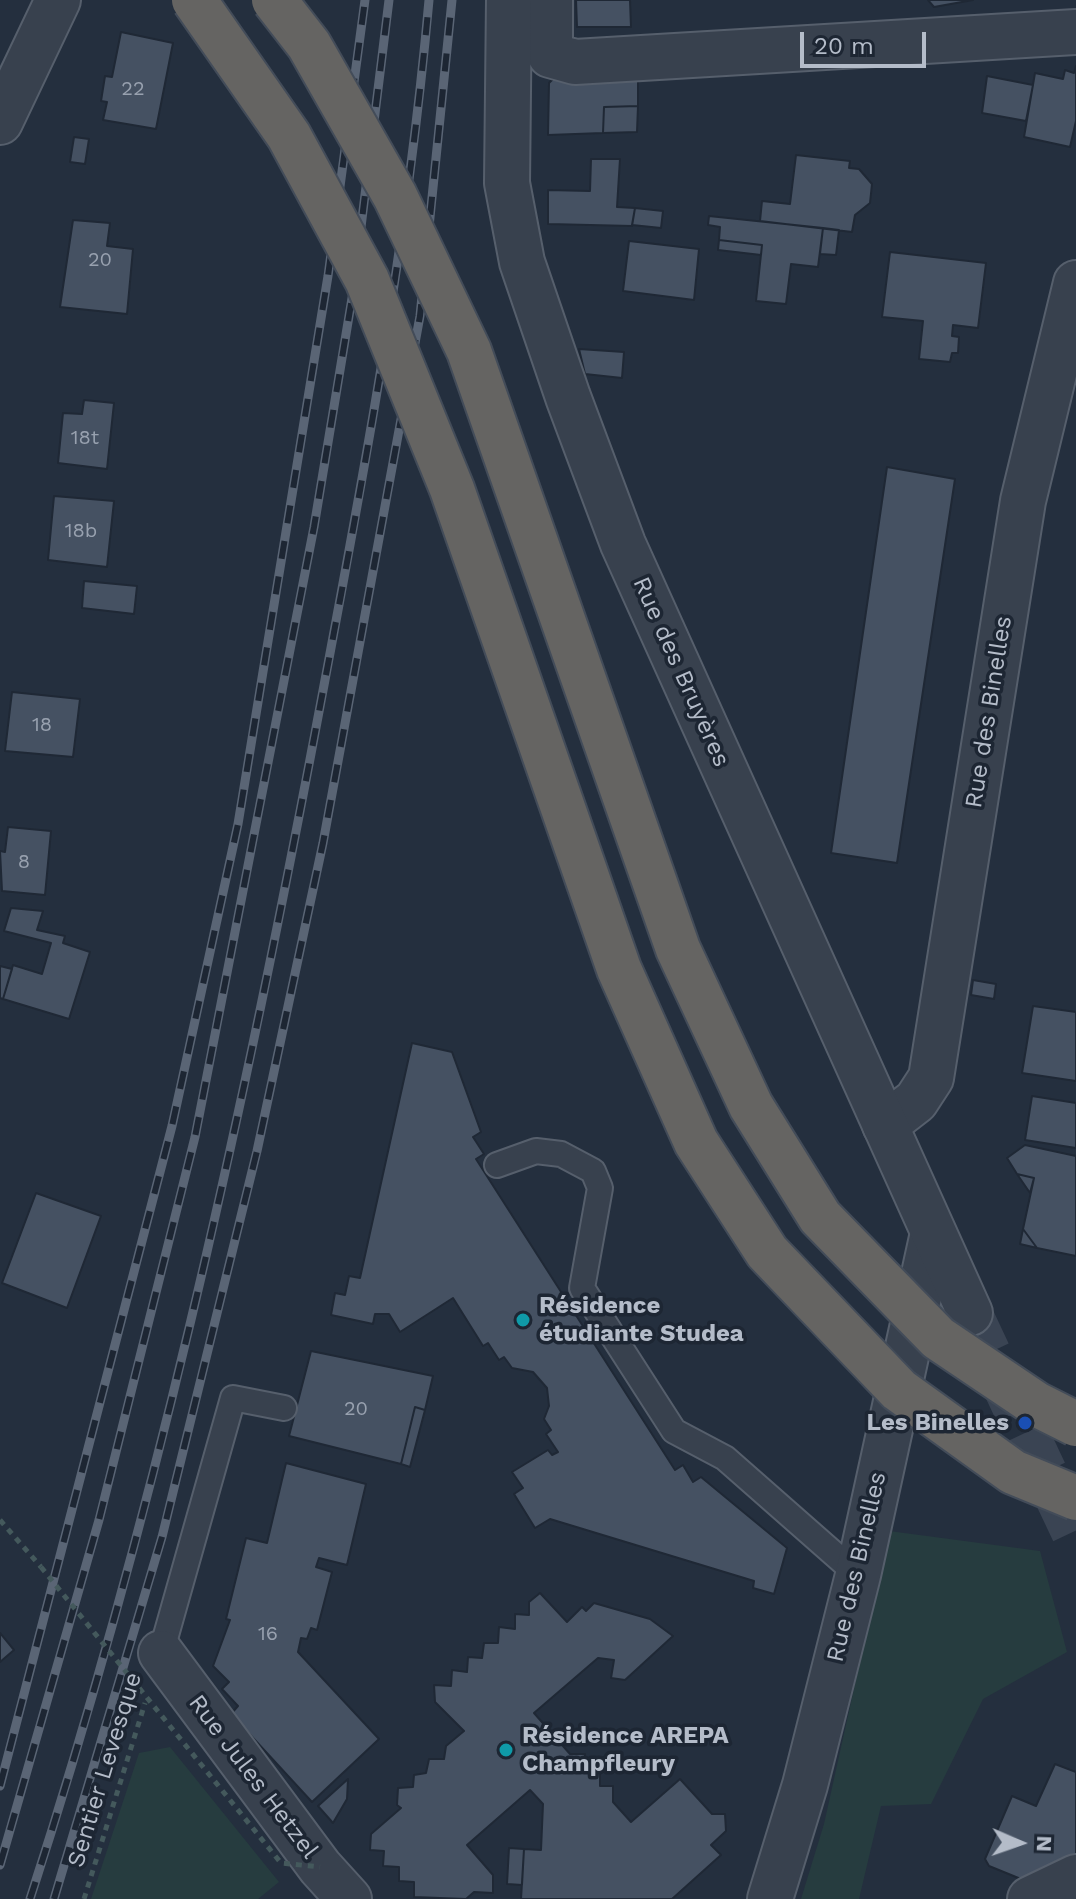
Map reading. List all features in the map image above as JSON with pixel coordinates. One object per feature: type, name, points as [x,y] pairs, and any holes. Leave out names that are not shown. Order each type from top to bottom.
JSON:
[{"type":"highway","points":[[194,0],[289,136],[367,280],[452,489],[619,969],[696,1142],[767,1252],[899,1390],[1013,1472],[1076,1498]]},
{"type":"highway","points":[[274,0],[309,45],[395,196],[469,351],[530,517],[678,949],[751,1106],[820,1217],[938,1338],[1036,1404],[1076,1424]]},
{"type":"street","points":[[0,122],[58,0]]},
{"type":"street","name":"Rue des Bruyères","points":[[509,0],[507,183],[527,277],[623,544],[970,1313]]},
{"type":"street","points":[[550,0],[550,55],[575,62],[1076,32]]},
{"type":"street","name":"Rue des Binelles","points":[[885,1125],[916,1101],[931,1078],[1023,501],[1076,283]]},
{"type":"street","name":"Rue des Binelles","points":[[770,1899],[805,1785],[858,1575],[933,1233]]},
{"type":"street","name":"Rue Jules Hetzel","points":[[161,1653],[320,1867],[349,1899]]},
{"type":"street","points":[[1030,1899],[1076,1877]]},
{"type":"lane","points":[[497,1165],[536,1151],[561,1154],[593,1171],[600,1188],[582,1288],[674,1431],[725,1458],[858,1575]]},
{"type":"lane","points":[[161,1653],[233,1398],[284,1408]]},
{"type":"path","points":[[0,1520],[281,1863],[320,1867]]},
{"type":"path","name":"Sentier Levesque","points":[[84,1899],[161,1653]]},
{"type":"green space","points":[[889,1531],[1040,1551],[1067,1652],[983,1699],[931,1804],[881,1806],[859,1899],[801,1899],[824,1824]]},
{"type":"green space","points":[[170,1747],[279,1882],[258,1899],[91,1899],[139,1753]]},
{"type":"building","points":[[576,0],[630,0],[631,27],[577,27]]},
{"type":"building","points":[[928,0],[973,0],[934,7]]},
{"type":"building","points":[[121,32],[173,43],[156,129],[103,120],[107,102],[101,101],[105,76],[112,77]]},
{"type":"building","points":[[1076,66],[1076,121],[1070,147],[1024,137],[1035,73],[1063,79],[1065,70],[1074,73]]},
{"type":"building","points":[[638,68],[638,106],[604,107],[603,133],[548,135],[549,83],[562,70]]},
{"type":"building","points":[[987,76],[1033,85],[1026,121],[982,113]]},
{"type":"building","points":[[638,106],[637,132],[603,133],[604,107]]},
{"type":"building","points":[[74,137],[89,139],[85,164],[70,162]]},
{"type":"building","points":[[796,155],[850,161],[849,168],[859,169],[872,184],[870,203],[855,215],[852,232],[760,221],[762,201],[790,204]]},
{"type":"building","points":[[591,159],[620,159],[617,207],[635,208],[632,226],[548,224],[548,190],[590,191]]},
{"type":"building","points":[[635,208],[663,211],[661,228],[632,225]]},
{"type":"building","points":[[709,216],[823,228],[818,267],[791,264],[786,304],[756,301],[762,245],[719,240],[720,227],[708,225]]},
{"type":"building","points":[[73,220],[110,223],[107,246],[133,249],[127,314],[60,307]]},
{"type":"building","points":[[823,228],[839,230],[836,255],[820,254]]},
{"type":"building","points":[[719,240],[762,245],[761,255],[718,250]]},
{"type":"building","points":[[629,241],[699,249],[694,300],[623,291]]},
{"type":"building","points":[[890,252],[986,263],[978,328],[953,325],[952,336],[959,337],[958,353],[952,353],[950,362],[919,359],[923,321],[882,317]]},
{"type":"building","points":[[579,349],[624,352],[622,378],[585,374]]},
{"type":"building","points":[[84,400],[114,403],[107,469],[58,463],[63,413],[82,414]]},
{"type":"building","points":[[887,467],[955,479],[897,863],[831,853]]},
{"type":"building","points":[[54,496],[114,501],[107,567],[48,560]]},
{"type":"building","points":[[84,581],[137,586],[134,614],[82,608]]},
{"type":"building","points":[[12,692],[80,699],[73,757],[5,751]]},
{"type":"building","points":[[8,827],[51,831],[45,895],[2,891],[0,851],[5,852]]},
{"type":"building","points":[[11,908],[43,911],[37,930],[65,936],[63,943],[90,952],[69,1019],[3,999],[13,965],[42,974],[51,943],[4,931]]},
{"type":"building","points":[[0,966],[12,969],[3,999],[0,998]]},
{"type":"building","points":[[973,980],[996,984],[994,999],[971,995]]},
{"type":"building","points":[[1033,1006],[1076,1012],[1076,1081],[1022,1073]]},
{"type":"building","name":"Résidence étudiante Studea","points":[[412,1043],[452,1052],[481,1132],[473,1137],[484,1154],[476,1159],[675,1470],[683,1465],[693,1482],[701,1477],[787,1548],[774,1594],[753,1588],[754,1581],[550,1519],[535,1528],[514,1494],[523,1488],[512,1472],[548,1450],[552,1455],[558,1452],[546,1434],[551,1430],[544,1419],[549,1406],[547,1388],[533,1372],[512,1368],[504,1357],[499,1360],[488,1343],[483,1346],[453,1298],[400,1332],[389,1314],[375,1314],[373,1324],[331,1315],[335,1293],[345,1295],[349,1276],[360,1278]]},
{"type":"building","points":[[1032,1096],[1076,1103],[1076,1148],[1025,1140]]},
{"type":"building","points":[[1025,1145],[1076,1156],[1076,1256],[1037,1248],[1023,1229],[1034,1178],[1017,1174],[1007,1158]]},
{"type":"building","points":[[1017,1174],[1034,1178],[1030,1193]]},
{"type":"building","points":[[36,1193],[101,1216],[67,1308],[2,1283]]},
{"type":"building","points":[[1023,1229],[1037,1248],[1020,1244]]},
{"type":"building","points":[[311,1351],[433,1376],[425,1410],[415,1407],[401,1464],[289,1436]]},
{"type":"building","points":[[415,1407],[425,1410],[410,1467],[401,1464]]},
{"type":"building","points":[[286,1463],[366,1484],[347,1565],[319,1558],[316,1567],[332,1572],[317,1630],[311,1628],[307,1639],[301,1638],[298,1652],[379,1739],[312,1802],[231,1714],[238,1706],[222,1689],[229,1682],[213,1666],[230,1620],[226,1619],[246,1538],[267,1543]]},
{"type":"building","name":"Résidence AREPA Champfleury","points":[[540,1593],[567,1622],[582,1607],[586,1611],[594,1603],[650,1619],[673,1636],[625,1680],[611,1678],[614,1660],[598,1658],[534,1713],[570,1754],[585,1754],[585,1769],[600,1770],[600,1786],[613,1786],[613,1802],[631,1822],[680,1779],[712,1814],[725,1814],[726,1831],[711,1845],[721,1855],[672,1899],[521,1899],[524,1849],[541,1850],[543,1804],[530,1790],[467,1845],[493,1875],[493,1893],[474,1892],[466,1899],[414,1897],[414,1882],[399,1881],[399,1867],[383,1866],[384,1851],[370,1850],[371,1834],[401,1808],[397,1805],[398,1788],[413,1787],[414,1775],[426,1773],[429,1759],[444,1759],[446,1746],[464,1731],[435,1702],[434,1685],[451,1686],[452,1670],[467,1672],[468,1657],[482,1658],[484,1643],[498,1643],[499,1627],[515,1629],[515,1614],[529,1615],[529,1602]]},
{"type":"building","points":[[0,1633],[14,1650],[0,1662]]},
{"type":"building","points":[[1055,1764],[1076,1772],[1076,1871],[1043,1888],[989,1866],[985,1859],[1012,1796],[1036,1806]]},
{"type":"building","points":[[348,1779],[347,1799],[333,1823],[318,1806]]},
{"type":"building","points":[[509,1848],[524,1849],[522,1885],[507,1884]]},
{"type":"tunnel","points":[[970,1313],[1076,1538]]},
{"type":"railway","points":[[0,1786],[172,1126],[238,824],[328,276],[365,0]]},
{"type":"railway","points":[[0,1865],[99,1520],[195,1137],[314,527],[353,292],[389,0]]},
{"type":"railway","points":[[30,1899],[75,1756],[155,1467],[257,1027],[315,733],[381,368],[408,185],[429,0]]},
{"type":"railway","points":[[54,1899],[162,1537],[257,1151],[323,843],[420,316],[452,0]]},
{"type":"place","name":"Résidence étudiante Studea","points":[[523,1320]]},
{"type":"place","name":"Les Binelles","points":[[1025,1423]]},
{"type":"place","name":"Résidence AREPA Champfleury","points":[[506,1750]]}]
